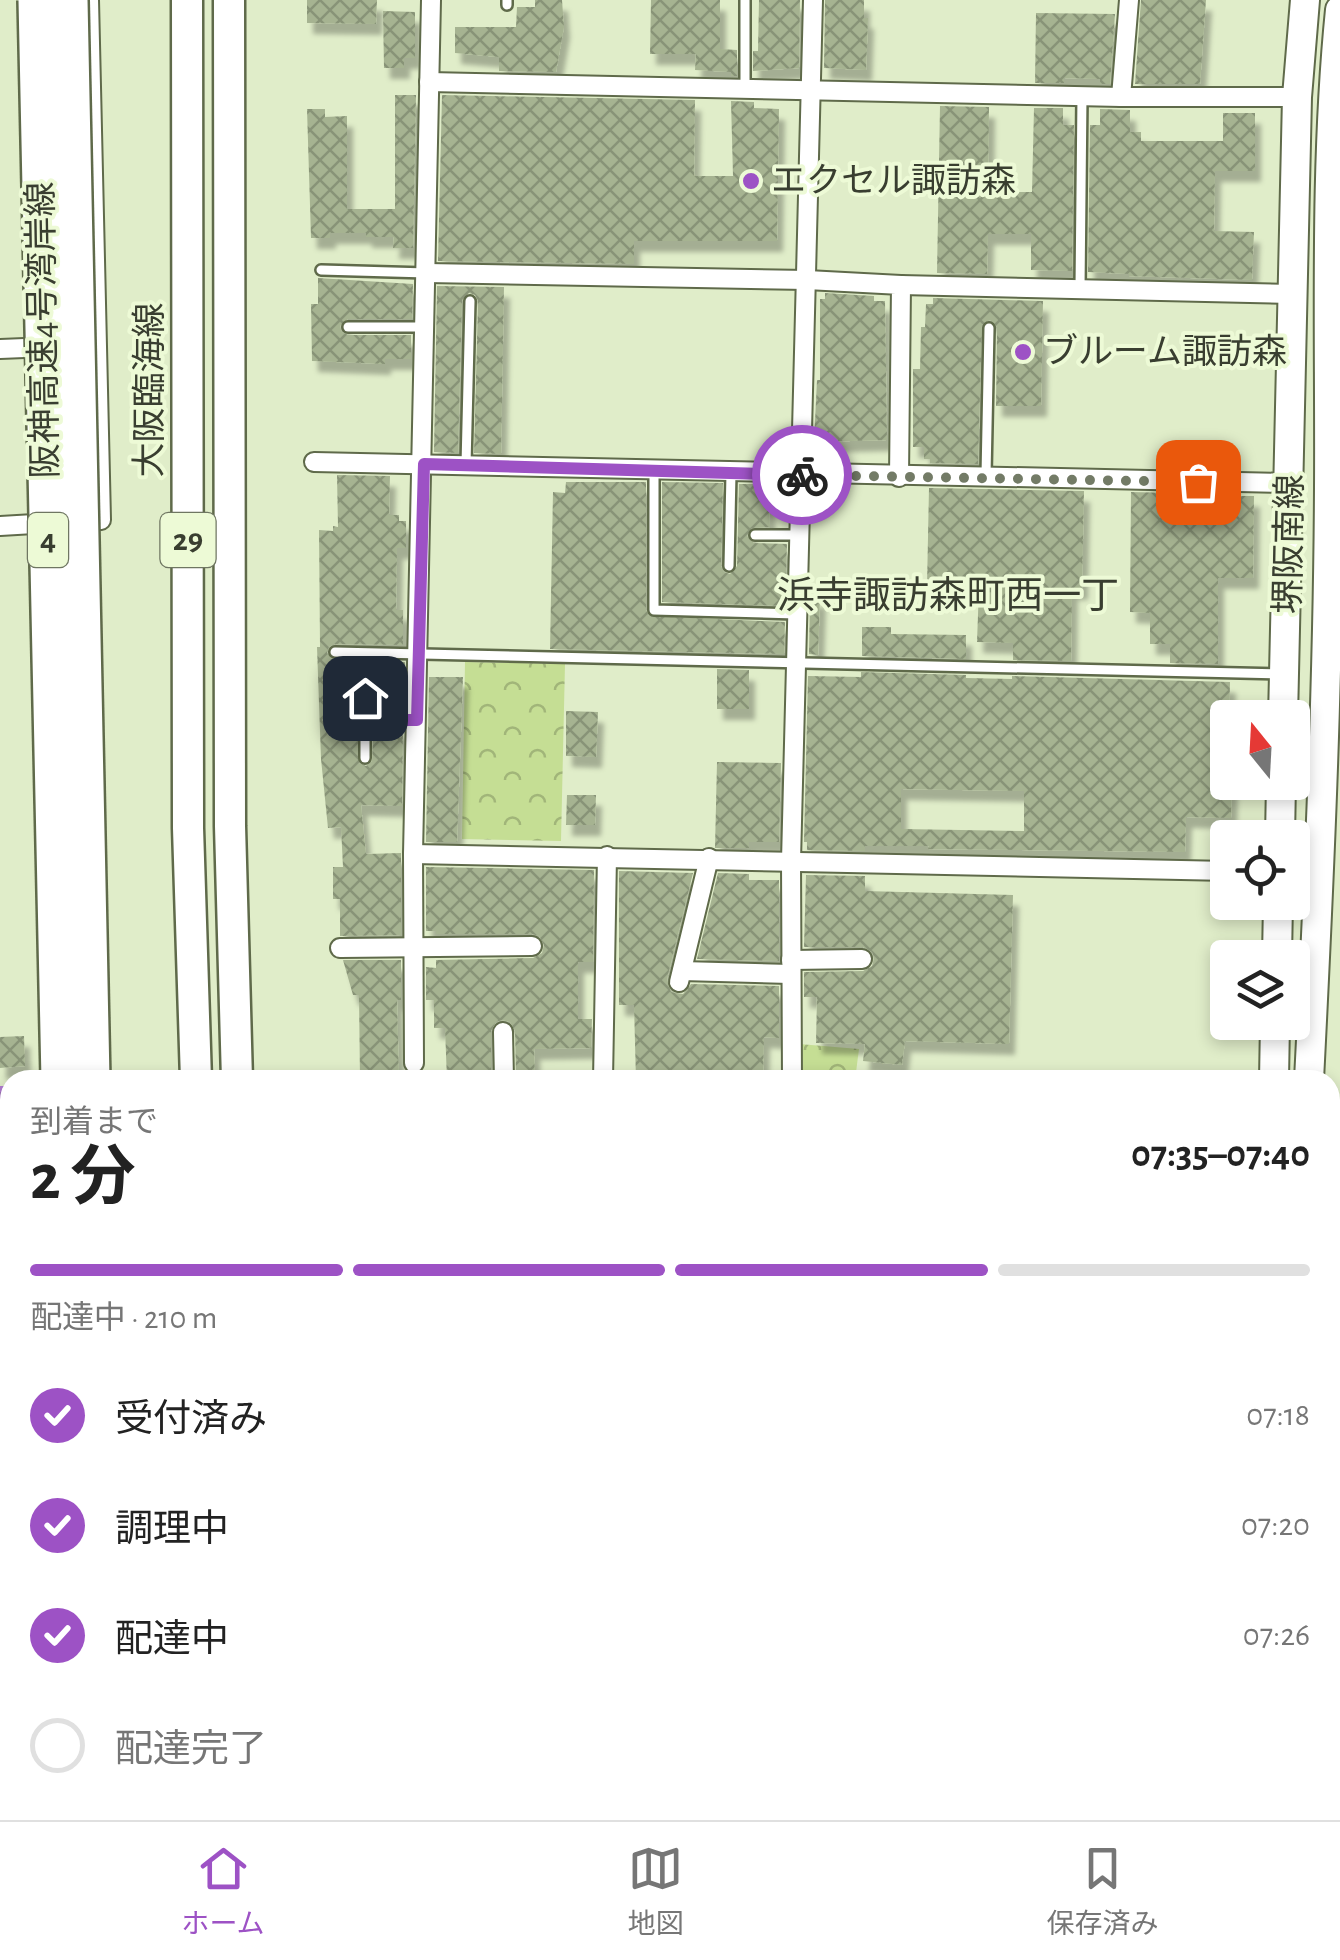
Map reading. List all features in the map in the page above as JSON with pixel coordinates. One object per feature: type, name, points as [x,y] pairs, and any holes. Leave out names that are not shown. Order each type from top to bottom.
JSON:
[{"type":"highway","name":"阪神高速4号湾岸線","points":[[36,0],[59,1070]]},
{"type":"highway","name":"阪神高速4号湾岸線","points":[[70,0],[92,1070]]},
{"type":"main road","name":"大阪臨海線","points":[[187,0],[188,828],[196,1070]]},
{"type":"main road","name":"29","points":[[229,0],[230,826],[236,1070]]},
{"type":"main road","name":"堺阪南線","points":[[1283,700],[1296,98],[1305,0]]},
{"type":"main road","name":"堺阪南線","points":[[1310,820],[1335,491],[1335,101],[1340,10]]},
{"type":"main road","name":"堺阪南線","points":[[1307,920],[1309,1070]]},
{"type":"main road","points":[[1274,1070],[1275,1040]]},
{"type":"street","points":[[0,526],[101,520],[89,0]]},
{"type":"street","points":[[414,1064],[413,854],[431,0]]},
{"type":"street","points":[[792,1070],[792,861],[813,0]]},
{"type":"street","points":[[1120,97],[1128,0]]},
{"type":"street","points":[[429,82],[1296,98]]},
{"type":"street","points":[[427,273],[1291,294]]},
{"type":"street","points":[[899,476],[901,286]]},
{"type":"street","points":[[0,349],[97,345]]},
{"type":"street","points":[[314,462],[1290,483]]},
{"type":"street","points":[[413,854],[1210,871]]},
{"type":"street","points":[[603,1070],[607,856]]},
{"type":"street","points":[[709,858],[681,977],[862,959]]},
{"type":"street","points":[[340,948],[532,946]]},
{"type":"street","points":[[503,1032],[504,1070]]},
{"type":"lane","points":[[744,88],[746,0]]},
{"type":"lane","points":[[1080,289],[1082,96]]},
{"type":"lane","points":[[321,270],[427,273]]},
{"type":"lane","points":[[466,465],[470,301]]},
{"type":"lane","points":[[348,327],[426,327]]},
{"type":"lane","points":[[986,478],[989,328]]},
{"type":"lane","points":[[654,471],[654,610],[799,614]]},
{"type":"lane","points":[[729,566],[731,473]]},
{"type":"lane","points":[[756,534],[801,535]]},
{"type":"lane","points":[[334,652],[1284,675]]},
{"type":"lane","points":[[365,677],[365,758]]},
{"type":"lane","points":[[365,720],[417,720]]},
{"type":"green space","points":[[465,662],[565,664],[561,841],[462,839]]},
{"type":"green space","points":[[799,1044],[859,1049],[856,1070],[800,1070]]},
{"type":"building","points":[[307,0],[377,0],[376,24],[307,23]]},
{"type":"building","points":[[535,0],[562,0],[564,27],[556,72],[499,71],[499,57],[455,53],[455,27],[516,27],[517,7],[535,7]]},
{"type":"building","points":[[651,0],[720,0],[720,49],[737,50],[737,76],[731,76],[731,72],[695,70],[696,54],[650,54]]},
{"type":"building","points":[[759,0],[800,0],[799,68],[753,71],[753,51],[758,51]]},
{"type":"building","points":[[825,0],[864,0],[864,18],[868,18],[866,70],[824,68]]},
{"type":"building","points":[[1141,0],[1206,0],[1200,84],[1135,84]]},
{"type":"building","points":[[383,11],[415,12],[415,58],[404,58],[404,68],[384,68]]},
{"type":"building","points":[[1036,13],[1115,14],[1110,84],[1100,84],[1100,79],[1064,78],[1064,83],[1035,83]]},
{"type":"building","points":[[395,95],[416,95],[413,248],[393,248],[394,237],[366,237],[366,233],[330,233],[330,238],[311,238],[307,109],[325,109],[325,117],[347,116],[347,209],[395,209]]},
{"type":"building","points":[[442,95],[695,100],[694,176],[733,176],[731,101],[754,102],[754,108],[779,109],[777,241],[634,241],[634,264],[438,261]]},
{"type":"building","points":[[940,106],[989,107],[988,192],[1032,192],[1034,108],[1063,108],[1063,125],[1074,125],[1072,271],[1031,270],[1031,234],[988,234],[987,274],[937,273]]},
{"type":"building","points":[[1100,109],[1130,110],[1130,132],[1141,132],[1141,141],[1223,141],[1223,113],[1255,113],[1255,171],[1215,171],[1214,231],[1254,232],[1252,280],[1088,272],[1090,125],[1100,125]]},
{"type":"building","points":[[318,278],[413,284],[412,319],[348,319],[340,326],[348,335],[411,335],[411,359],[385,359],[385,364],[312,361],[311,304],[318,304]]},
{"type":"building","points":[[437,286],[504,287],[501,454],[474,453],[478,301],[469,293],[462,301],[458,453],[434,452]]},
{"type":"building","points":[[825,293],[874,296],[874,301],[885,301],[887,440],[814,442],[820,380],[820,299],[825,299]]},
{"type":"building","points":[[933,298],[1043,301],[1041,406],[996,406],[997,327],[990,320],[982,325],[978,464],[930,463],[930,459],[924,459],[924,447],[913,447],[913,369],[920,369],[921,327],[925,327],[926,304],[933,304]]},
{"type":"building","points":[[337,475],[390,476],[389,515],[399,515],[399,521],[406,521],[406,548],[397,548],[396,610],[403,610],[403,645],[335,644],[327,653],[335,660],[405,662],[404,712],[373,712],[372,674],[364,669],[357,677],[359,763],[366,766],[372,761],[373,728],[403,728],[402,806],[361,805],[366,854],[401,853],[401,935],[340,936],[340,899],[333,899],[333,867],[343,867],[341,827],[328,828],[317,647],[319,530],[333,531],[333,526],[338,527]]},
{"type":"building","points":[[566,482],[646,482],[649,616],[785,622],[784,654],[550,649],[553,492],[565,493]]},
{"type":"building","points":[[662,482],[723,483],[721,566],[730,574],[737,566],[739,484],[768,484],[770,527],[752,528],[747,536],[754,543],[787,544],[785,606],[662,602]]},
{"type":"building","points":[[929,488],[1084,491],[1082,589],[1072,589],[1071,661],[1013,660],[1013,643],[977,642],[979,587],[927,586]]},
{"type":"building","points":[[1131,492],[1254,496],[1253,578],[1218,578],[1218,664],[1170,663],[1170,644],[1150,644],[1150,613],[1130,612]]},
{"type":"building","points":[[810,596],[820,597],[818,655],[809,654]]},
{"type":"building","points":[[862,627],[891,627],[891,634],[966,635],[966,659],[862,656]]},
{"type":"building","points":[[717,669],[749,670],[749,709],[717,709]]},
{"type":"building","points":[[861,672],[966,678],[1230,682],[1230,700],[1210,700],[1210,800],[1232,800],[1231,818],[1186,817],[1185,852],[928,849],[929,846],[807,850],[804,842],[808,676],[861,677]],"holes":[[[901,789],[1024,791],[1024,831],[901,829]]]},
{"type":"building","points":[[429,677],[463,677],[457,842],[426,842]]},
{"type":"building","points":[[566,711],[598,712],[596,757],[566,756]]},
{"type":"building","points":[[717,762],[781,763],[779,842],[749,842],[749,848],[715,848]]},
{"type":"building","points":[[567,795],[596,795],[595,825],[566,825]]},
{"type":"building","points":[[426,867],[594,870],[593,962],[578,962],[578,1019],[592,1019],[591,1048],[534,1049],[535,1070],[516,1070],[515,1031],[510,1022],[502,1020],[491,1031],[491,1070],[447,1070],[445,1028],[434,1028],[434,1000],[426,1000],[426,967],[436,968],[436,960],[533,958],[542,953],[544,945],[539,936],[532,934],[426,931]]},
{"type":"building","points":[[619,871],[693,873],[667,979],[671,992],[683,994],[691,984],[779,986],[779,1038],[764,1037],[763,1070],[636,1070],[634,1005],[619,1005]]},
{"type":"building","points":[[718,873],[749,874],[749,880],[779,880],[779,961],[697,959]]},
{"type":"building","points":[[806,875],[865,876],[865,891],[1013,895],[1009,1044],[905,1041],[902,1065],[863,1061],[865,1044],[816,1043],[817,997],[804,997],[804,972],[863,971],[872,966],[874,958],[863,947],[804,947]]},
{"type":"building","points":[[343,960],[401,960],[401,1000],[397,1000],[399,1070],[360,1070],[359,995],[353,995]]},
{"type":"building","points":[[24,1036],[25,1066],[0,1068],[0,1037]]},
{"type":"way so far","points":[[802,475],[1198,482]]},
{"type":"place","name":"エクセル諏訪森","points":[[751,181]]},
{"type":"place","name":"ブルーム諏訪森","points":[[1023,352]]},
{"type":"district","name":"浜寺諏訪森町西一丁","points":[[948,597]]},
{"type":"route","points":[[365,698],[365,720],[417,720],[424,464],[802,475]]}]
